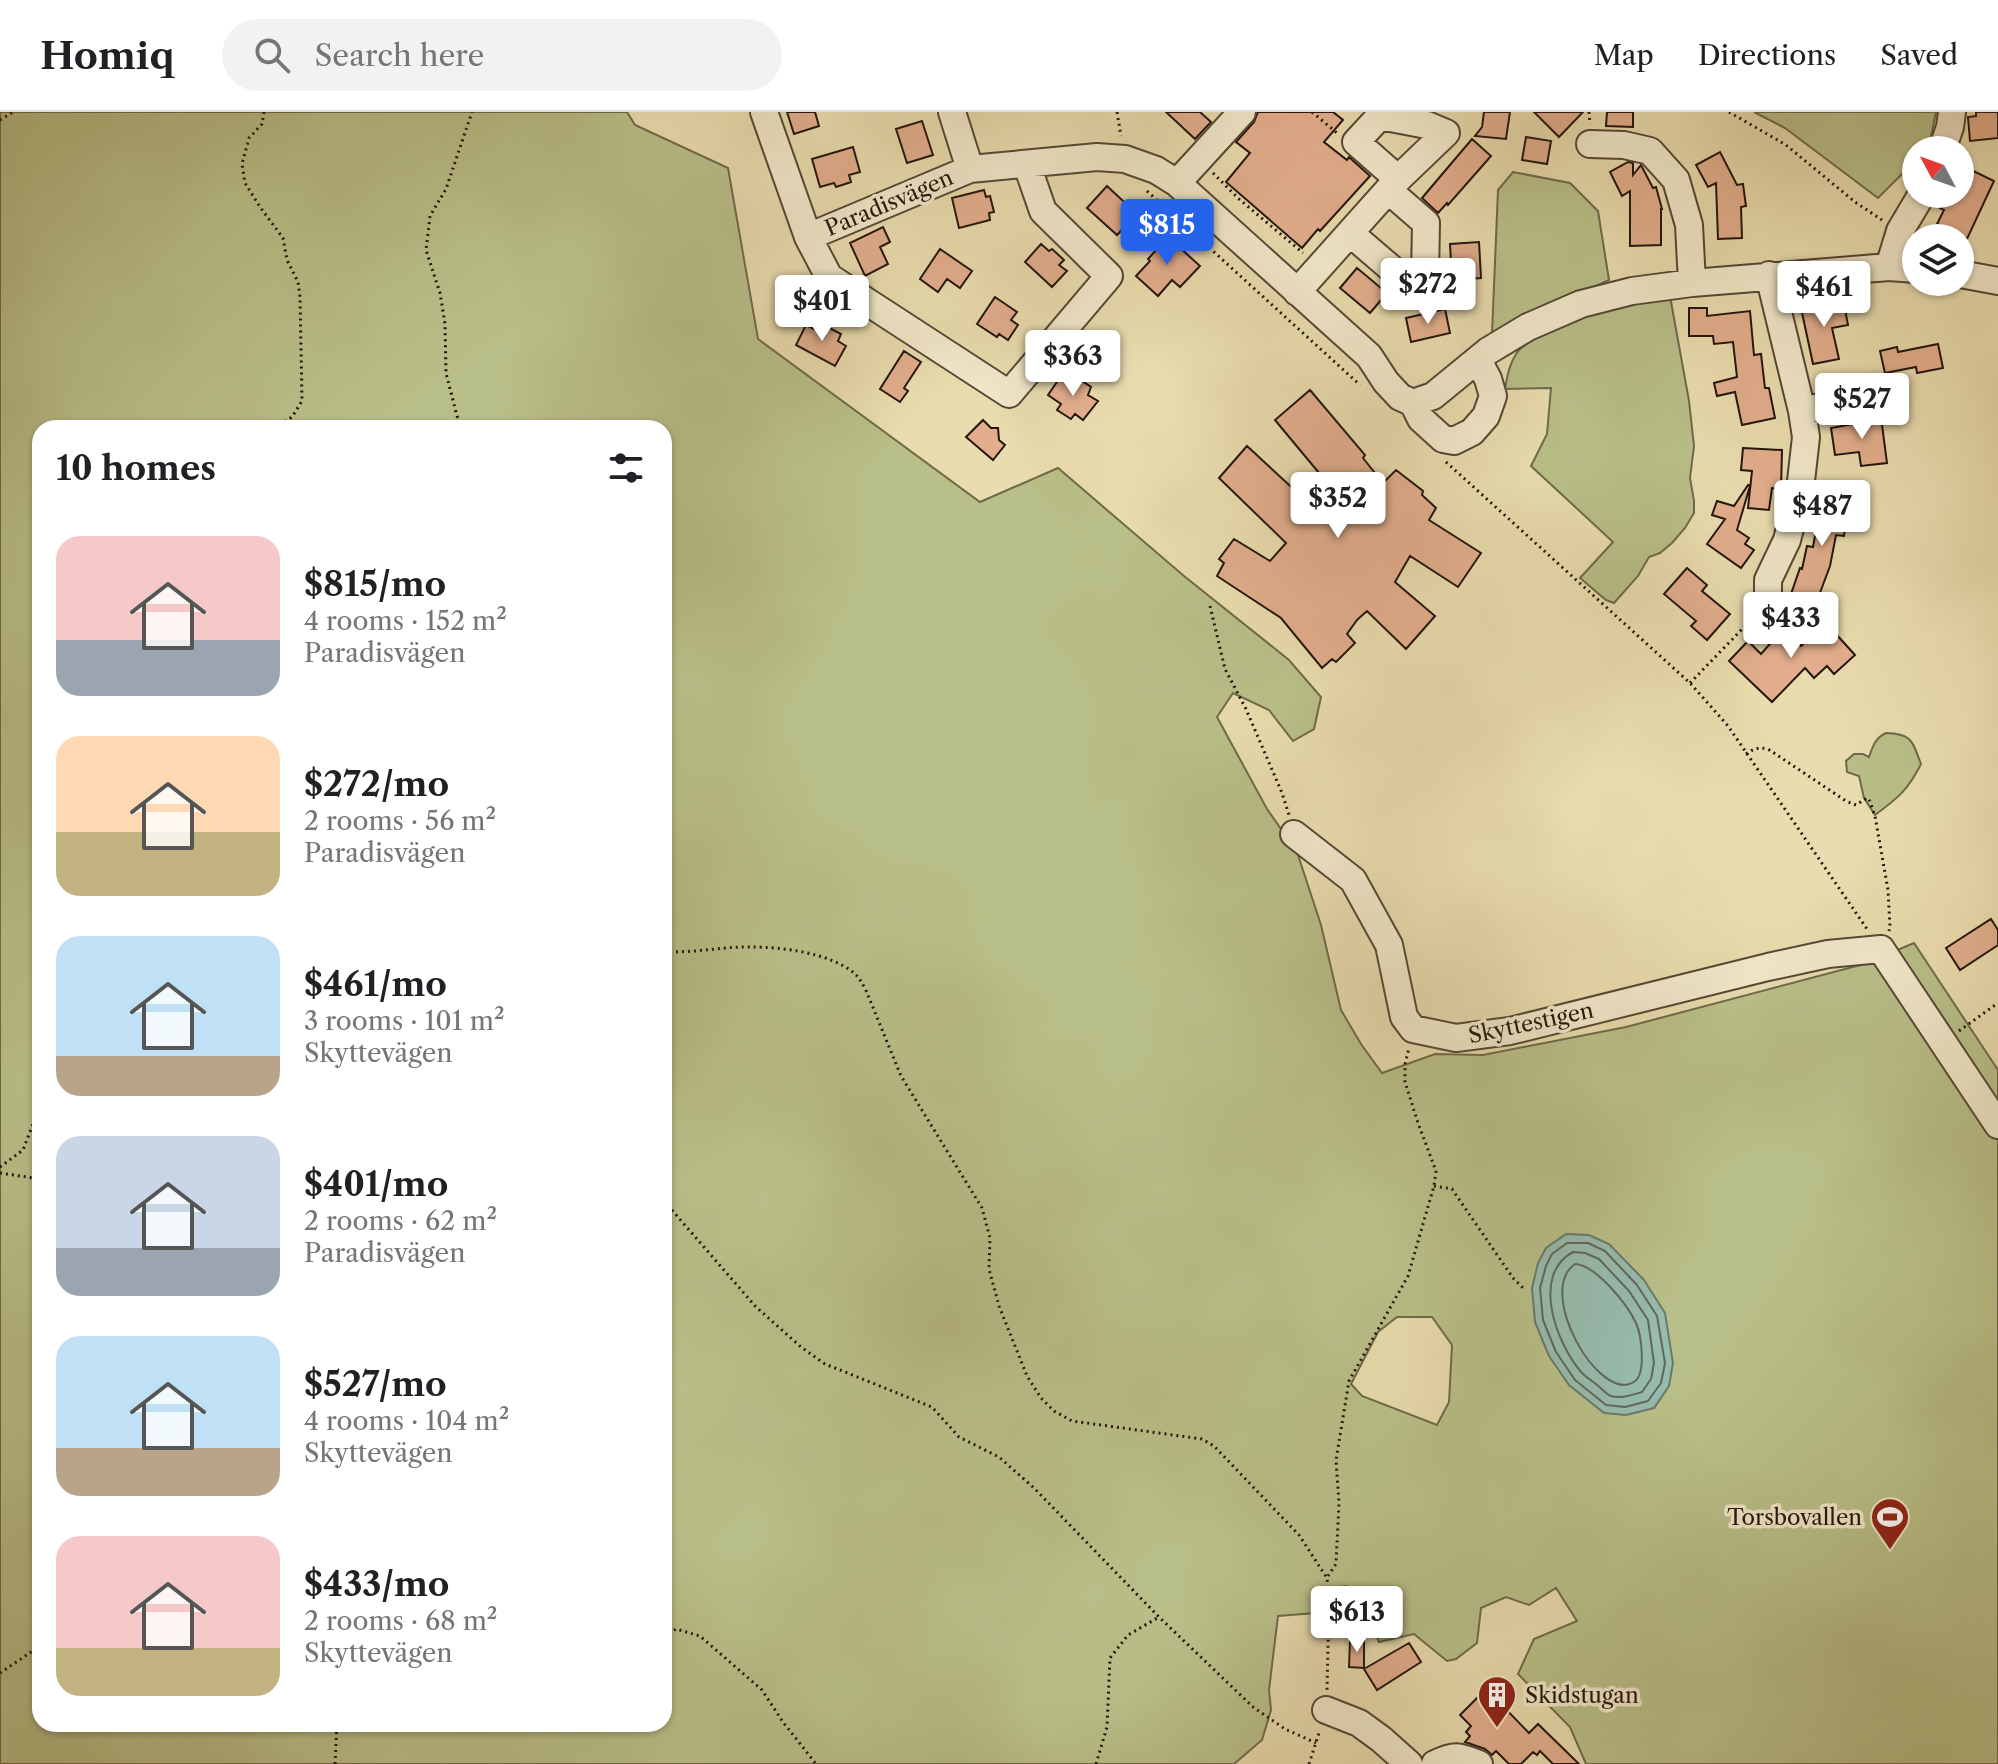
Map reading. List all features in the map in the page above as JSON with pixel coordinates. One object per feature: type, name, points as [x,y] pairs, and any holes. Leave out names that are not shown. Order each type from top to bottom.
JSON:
[{"type":"street","name":"Paradisvägen","points":[[764,112],[808,237],[829,277],[1009,394],[1109,276],[1043,211],[1027,165]]},
{"type":"street","name":"Paradisvägen","points":[[952,112],[970,169]]},
{"type":"street","points":[[1177,183],[1242,112]]},
{"type":"street","points":[[1947,136],[1952,112]]},
{"type":"street","points":[[1297,292],[1393,185],[1446,133],[1427,125],[1380,116],[1356,142],[1393,185],[1426,223],[1425,276],[1415,289],[1350,233]]},
{"type":"street","points":[[1590,144],[1624,145],[1650,151],[1676,180],[1689,225],[1692,283]]},
{"type":"street","name":"Paradisvägen","points":[[808,237],[970,169],[1097,157],[1125,159],[1156,170],[1177,183],[1369,356],[1386,382],[1400,397],[1413,403],[1421,419],[1443,439],[1454,441],[1472,432],[1486,416],[1493,396],[1478,360]]},
{"type":"street","points":[[1889,267],[1900,231],[1914,208]]},
{"type":"street","points":[[1413,403],[1433,396],[1478,360],[1528,327],[1581,304],[1632,291],[1692,283],[1769,275],[1902,268]]},
{"type":"street","points":[[1768,612],[1768,580],[1787,540],[1800,490],[1806,437],[1769,275]]},
{"type":"street","points":[[1974,277],[1998,281]]},
{"type":"street","points":[[1802,411],[1893,391]]},
{"type":"street","points":[[1294,834],[1353,880],[1389,945],[1404,1017],[1413,1029]]},
{"type":"street","points":[[1881,949],[1998,1125]]},
{"type":"street","name":"Skyttestigen","points":[[1413,1029],[1456,1038],[1510,1031],[1768,967],[1828,954],[1881,949]]},
{"type":"street","points":[[1326,1710],[1359,1723],[1409,1764]]},
{"type":"street","points":[[1435,1764],[1457,1756],[1479,1764]]},
{"type":"path","points":[[0,120],[13,112]]},
{"type":"path","points":[[264,112],[262,124],[249,138],[242,164],[245,183],[283,238],[287,260],[298,282],[302,401],[287,420]]},
{"type":"path","points":[[459,420],[446,373],[445,324],[440,293],[426,250],[430,216],[446,189],[472,112]]},
{"type":"path","points":[[1312,112],[1338,135],[1356,142]]},
{"type":"path","points":[[1729,112],[1786,145],[1855,202],[1900,231]]},
{"type":"path","points":[[1199,159],[1239,199],[1319,267]]},
{"type":"path","points":[[1141,186],[1363,387]]},
{"type":"path","points":[[1445,461],[1690,683],[1728,726],[1746,754],[1881,949],[1890,927],[1888,890],[1869,799],[1856,805],[1846,801],[1768,749],[1760,747],[1746,754]]},
{"type":"path","points":[[1210,606],[1225,669],[1282,793],[1294,834]]},
{"type":"path","points":[[1690,683],[1754,617],[1768,612]]},
{"type":"path","points":[[672,952],[750,946],[785,949],[832,960],[857,976],[865,988],[901,1076],[982,1208],[990,1238],[989,1269],[999,1306],[1027,1376],[1041,1398],[1054,1411],[1072,1421],[1202,1439],[1214,1446],[1299,1535],[1327,1578],[1329,1602],[1326,1710],[1309,1764]]},
{"type":"path","points":[[1943,1042],[1998,1003]]},
{"type":"path","points":[[1327,1578],[1336,1564],[1339,1503],[1336,1460],[1349,1381],[1408,1276],[1434,1186],[1436,1171],[1405,1082],[1405,1064],[1413,1029]]},
{"type":"path","points":[[0,1167],[23,1150],[32,1127]]},
{"type":"path","points":[[0,1173],[32,1178]]},
{"type":"path","points":[[1434,1186],[1452,1189],[1513,1278],[1524,1289]]},
{"type":"path","points":[[672,1210],[756,1307],[801,1347],[825,1364],[932,1407],[959,1437],[999,1457],[1034,1488],[1159,1617],[1253,1707],[1285,1729],[1316,1743]]},
{"type":"path","points":[[1096,1764],[1107,1727],[1110,1658],[1128,1635],[1159,1617]]},
{"type":"path","points":[[672,1632],[676,1629],[700,1636],[733,1663],[762,1690],[816,1764]]},
{"type":"path","points":[[0,1673],[32,1651]]},
{"type":"path","points":[[335,1764],[337,1732]]},
{"type":"green space","points":[[0,112],[627,112],[635,125],[728,168],[758,339],[980,502],[1058,468],[1184,576],[1289,660],[1321,697],[1314,729],[1293,741],[1269,710],[1233,693],[1217,717],[1267,809],[1297,852],[1321,925],[1341,1010],[1382,1073],[1435,1054],[1483,1055],[1626,1027],[1864,964],[1914,943],[1998,1070],[1998,1764],[1586,1764],[1570,1727],[1518,1674],[1534,1639],[1577,1621],[1556,1588],[1529,1605],[1506,1597],[1481,1608],[1477,1643],[1456,1659],[1447,1661],[1414,1634],[1379,1642],[1358,1596],[1347,1586],[1322,1589],[1316,1613],[1278,1616],[1269,1690],[1271,1710],[1262,1740],[1234,1764],[0,1764]],"holes":[[[1397,1317],[1432,1317],[1452,1345],[1449,1402],[1437,1425],[1362,1396],[1351,1384],[1378,1332]]]},
{"type":"green space","points":[[1754,112],[1936,112],[1931,136],[1902,136],[1902,174],[1878,198],[1785,128]]},
{"type":"green space","points":[[1513,172],[1570,183],[1598,211],[1609,280],[1492,334],[1498,190]]},
{"type":"green space","points":[[1670,296],[1694,446],[1690,478],[1694,513],[1672,543],[1649,557],[1638,576],[1614,603],[1580,578],[1613,542],[1531,466],[1547,434],[1551,388],[1505,389],[1516,354],[1545,331],[1587,315]]},
{"type":"green space","points":[[1886,733],[1907,737],[1921,764],[1902,793],[1875,815],[1864,798],[1859,776],[1847,772],[1846,761],[1854,754],[1869,757],[1877,740]]},
{"type":"water","points":[[1566,1234],[1589,1235],[1609,1244],[1644,1280],[1665,1313],[1673,1363],[1669,1386],[1654,1408],[1626,1415],[1604,1413],[1569,1385],[1549,1356],[1535,1322],[1532,1288],[1538,1263],[1546,1248]]},
{"type":"building","points":[[787,112],[815,112],[819,126],[794,134]]},
{"type":"building","points":[[1166,112],[1200,112],[1211,122],[1195,139]]},
{"type":"building","points":[[1258,112],[1333,112],[1343,120],[1324,142],[1347,160],[1349,157],[1370,176],[1302,248],[1226,182],[1250,153],[1236,142],[1254,122]]},
{"type":"building","points":[[1484,112],[1510,112],[1506,139],[1475,136],[1482,127]]},
{"type":"building","points":[[1534,112],[1583,112],[1559,137]]},
{"type":"building","points":[[1607,112],[1633,112],[1633,127],[1606,126]]},
{"type":"building","points":[[1976,112],[1998,112],[1998,138],[1974,141],[1974,136],[1970,136],[1968,117],[1976,116]]},
{"type":"building","points":[[922,121],[933,155],[907,163],[896,129]]},
{"type":"building","points":[[1526,137],[1551,141],[1547,164],[1522,160]]},
{"type":"building","points":[[1472,139],[1491,156],[1438,213],[1422,198]]},
{"type":"building","points":[[853,147],[860,172],[849,175],[851,182],[836,187],[834,183],[820,187],[812,159]]},
{"type":"building","points":[[1720,152],[1737,185],[1743,184],[1746,206],[1741,207],[1742,238],[1718,239],[1716,183],[1708,187],[1696,165]]},
{"type":"building","points":[[1628,162],[1633,163],[1633,175],[1641,165],[1653,188],[1656,187],[1662,209],[1661,245],[1630,246],[1630,191],[1622,196],[1610,172]]},
{"type":"building","points":[[1974,171],[1994,181],[1974,224],[1937,224],[1944,210],[1940,208],[1974,208]]},
{"type":"building","points":[[1107,186],[1137,214],[1117,235],[1087,208]]},
{"type":"building","points":[[984,190],[986,197],[990,196],[994,212],[989,213],[990,220],[959,228],[952,198]]},
{"type":"building","points":[[883,227],[890,242],[880,247],[888,264],[865,276],[850,243]]},
{"type":"building","points":[[1168,237],[1200,266],[1180,287],[1172,280],[1158,296],[1136,276]]},
{"type":"building","points":[[1479,242],[1481,278],[1452,280],[1450,244]]},
{"type":"building","points":[[1041,244],[1064,260],[1059,265],[1067,271],[1052,287],[1025,262]]},
{"type":"building","points":[[940,249],[972,271],[960,288],[947,279],[938,292],[920,279]]},
{"type":"building","points":[[1357,268],[1387,293],[1370,313],[1340,288]]},
{"type":"building","points":[[995,297],[1017,312],[1011,320],[1018,325],[1008,340],[977,324]]},
{"type":"building","points":[[1843,299],[1848,325],[1832,328],[1839,359],[1813,364],[1801,308]]},
{"type":"building","points":[[1689,308],[1707,308],[1707,316],[1750,311],[1754,355],[1761,354],[1765,388],[1769,388],[1775,418],[1742,425],[1735,392],[1717,396],[1714,383],[1737,377],[1733,342],[1714,344],[1713,336],[1689,336]]},
{"type":"building","points":[[1445,309],[1450,333],[1411,342],[1406,318]]},
{"type":"building","points":[[818,322],[841,334],[838,341],[846,346],[835,366],[796,345],[806,325],[814,329]]},
{"type":"building","points":[[1938,344],[1943,368],[1917,373],[1916,367],[1885,373],[1880,351],[1897,347],[1898,352]]},
{"type":"building","points":[[904,351],[921,362],[904,388],[908,391],[900,402],[880,389]]},
{"type":"building","points":[[1061,376],[1075,385],[1079,379],[1091,387],[1088,395],[1098,401],[1083,420],[1075,414],[1071,419],[1057,410],[1061,404],[1048,395]]},
{"type":"building","points":[[1310,390],[1365,455],[1363,458],[1383,483],[1396,470],[1423,491],[1422,495],[1436,508],[1429,520],[1481,553],[1458,587],[1410,556],[1395,582],[1435,616],[1406,649],[1367,611],[1347,634],[1355,643],[1336,662],[1332,659],[1322,668],[1281,618],[1217,576],[1224,563],[1219,559],[1234,539],[1270,561],[1286,543],[1219,478],[1247,446],[1314,508],[1334,491],[1275,420]]},
{"type":"building","points":[[1881,417],[1887,463],[1861,466],[1859,452],[1835,455],[1831,428]]},
{"type":"building","points":[[983,420],[991,428],[998,428],[999,440],[1005,445],[993,460],[966,437]]},
{"type":"building","points":[[1743,448],[1782,450],[1781,489],[1772,488],[1769,510],[1748,508],[1752,471],[1741,470]]},
{"type":"building","points":[[1748,485],[1737,530],[1749,538],[1745,544],[1754,550],[1741,568],[1707,544],[1725,519],[1712,515],[1717,501],[1734,506]]},
{"type":"building","points":[[1823,492],[1850,496],[1844,536],[1836,535],[1830,566],[1815,606],[1790,597],[1802,569],[1807,546],[1813,547]]},
{"type":"building","points":[[1687,568],[1707,585],[1702,591],[1730,614],[1707,640],[1691,626],[1696,621],[1664,594]]},
{"type":"building","points":[[1826,623],[1855,655],[1834,674],[1827,666],[1814,678],[1805,668],[1772,702],[1729,661],[1748,641],[1761,654],[1783,629],[1801,646]]},
{"type":"building","points":[[1991,919],[1998,930],[1998,945],[1960,970],[1946,948]]},
{"type":"building","points":[[1350,1641],[1364,1641],[1364,1668],[1349,1667]]},
{"type":"building","points":[[1409,1643],[1421,1662],[1377,1690],[1364,1669]]},
{"type":"building","name":"Skidstugan","points":[[1482,1693],[1490,1701],[1494,1697],[1529,1733],[1538,1724],[1579,1764],[1553,1764],[1540,1751],[1537,1755],[1533,1752],[1521,1764],[1509,1764],[1496,1751],[1492,1755],[1465,1742],[1470,1736],[1466,1732],[1471,1726],[1460,1715]]},
{"type":"place","name":"Torsbovallen","points":[[1890,1551]]},
{"type":"place","name":"Skidstugan","points":[[1497,1729]]}]
